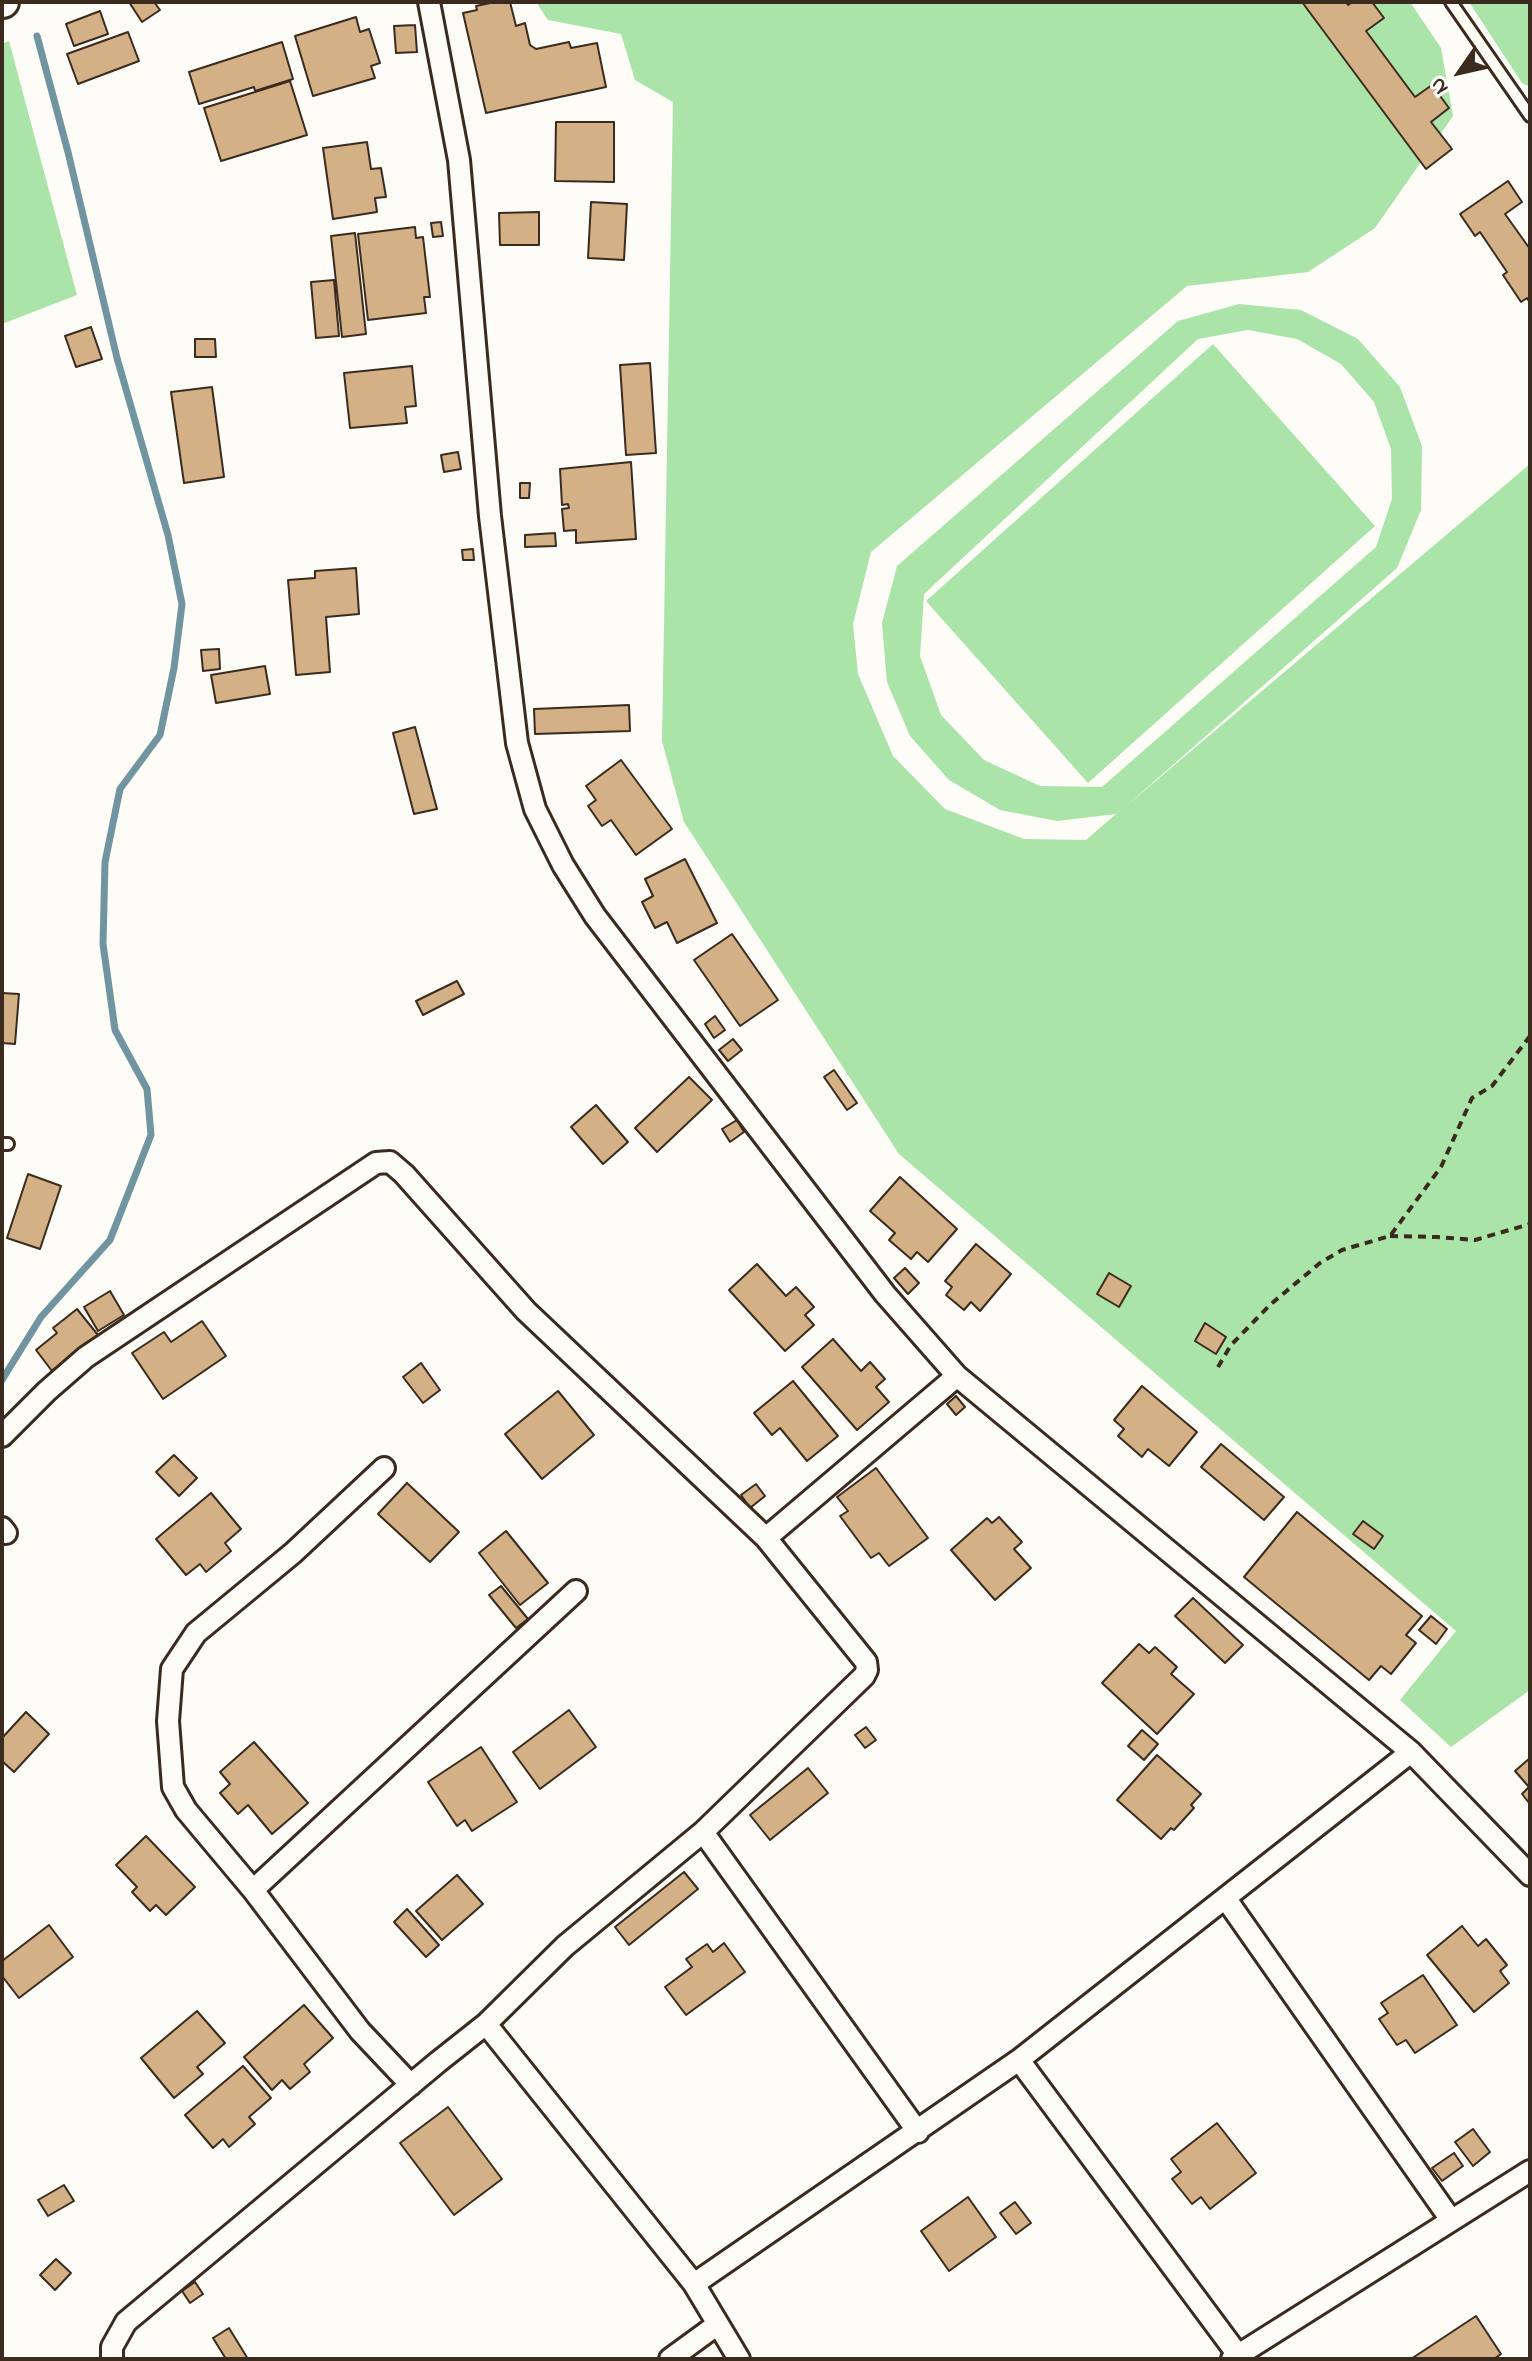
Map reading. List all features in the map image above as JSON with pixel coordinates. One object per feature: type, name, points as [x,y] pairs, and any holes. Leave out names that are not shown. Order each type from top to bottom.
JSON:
[{"type":"street","points":[[429,2],[459,160],[490,516],[517,743],[535,809],[563,865],[595,916],[885,1294],[957,1376],[1411,1752],[1530,1875]]},
{"type":"street","points":[[2,1436],[86,1357],[376,1163],[390,1162],[526,1311],[766,1538],[866,1662],[867,1670],[703,1832],[565,1946],[486,2024],[126,2322],[112,2347],[112,2359]]},
{"type":"street","points":[[766,1538],[957,1376]]},
{"type":"street","points":[[384,1468],[293,1553],[196,1633],[172,1669],[168,1721],[173,1787],[186,1810],[253,1890],[360,2031],[411,2085]]},
{"type":"street","points":[[253,1890],[576,1591]]},
{"type":"street","points":[[694,2284],[1019,2060],[1411,1752]]},
{"type":"street","points":[[703,1832],[918,2132]]},
{"type":"street","points":[[1226,1899],[1451,2220]]},
{"type":"street","points":[[486,2024],[694,2284],[739,2359]]},
{"type":"street","points":[[1019,2060],[1237,2358],[1530,2171]]},
{"type":"street","points":[[670,2359],[718,2324]]},
{"type":"lane","points":[[1451,2],[1530,116]]},
{"type":"path","points":[[1390,1236],[1441,1167],[1472,1098],[1492,1086],[1530,1036]]},
{"type":"path","points":[[1218,1367],[1231,1345],[1271,1304],[1320,1263],[1342,1250],[1390,1236],[1475,1240],[1530,1224]]},
{"type":"green space","points":[[536,2],[1410,2],[1441,48],[1453,116],[1375,228],[1308,272],[1187,286],[871,552],[853,624],[858,674],[893,756],[945,809],[1024,839],[1086,840],[1116,814],[1057,821],[1000,810],[949,780],[910,736],[887,682],[882,623],[897,566],[1178,321],[1239,304],[1301,310],[1358,339],[1400,387],[1422,446],[1421,510],[1397,568],[1125,807],[1530,464],[1530,1690],[1451,1747],[1400,1700],[1456,1631],[899,1154],[684,822],[662,741],[673,102],[635,80],[621,34],[548,20]],"holes":[[[1248,330],[1297,339],[1341,364],[1374,402],[1391,449],[1392,499],[1376,547],[1102,787],[1040,786],[984,760],[941,715],[920,656],[924,594],[1198,339]]]},
{"type":"green space","points":[[1469,2],[1530,2],[1530,87],[1522,83]]},
{"type":"green space","points":[[9,41],[77,295],[2,324],[2,44]]},
{"type":"green space","points":[[1213,344],[1375,526],[1088,783],[926,601]]},
{"type":"building","points":[[129,2],[154,2],[160,10],[142,22]]},
{"type":"building","points":[[495,2],[510,2],[516,26],[525,23],[530,45],[536,49],[569,42],[571,48],[597,43],[606,87],[486,113],[463,13]]},
{"type":"building","points":[[1302,2],[1346,2],[1348,5],[1372,2],[1384,18],[1366,31],[1415,97],[1432,85],[1449,108],[1431,122],[1452,149],[1426,169]]},
{"type":"building","points":[[100,11],[108,34],[74,46],[66,24]]},
{"type":"building","points":[[356,17],[360,32],[369,29],[380,63],[371,66],[375,78],[313,96],[295,36]]},
{"type":"building","points":[[415,25],[417,52],[396,53],[394,26]]},
{"type":"building","points":[[128,32],[139,61],[78,84],[67,54]]},
{"type":"building","points":[[282,42],[293,79],[199,104],[189,72]]},
{"type":"building","points":[[290,81],[307,135],[221,161],[204,108]]},
{"type":"building","points":[[556,122],[614,122],[614,182],[555,181]]},
{"type":"building","points":[[367,142],[371,169],[381,168],[386,197],[375,198],[377,212],[333,219],[323,148]]},
{"type":"building","points":[[1508,181],[1522,202],[1505,214],[1530,249],[1530,303],[1527,298],[1521,302],[1503,275],[1507,272],[1480,232],[1475,236],[1460,214]]},
{"type":"building","points":[[591,202],[627,204],[624,260],[588,258]]},
{"type":"building","points":[[539,212],[539,245],[500,245],[499,213]]},
{"type":"building","points":[[441,222],[443,236],[433,237],[431,223]]},
{"type":"building","points":[[415,227],[416,238],[423,237],[430,297],[424,297],[426,313],[368,320],[358,234]]},
{"type":"building","points":[[355,233],[366,334],[342,337],[331,236]]},
{"type":"building","points":[[334,280],[339,336],[316,338],[311,282]]},
{"type":"building","points":[[91,327],[102,359],[76,367],[65,336]]},
{"type":"building","points":[[195,339],[215,339],[216,357],[195,357]]},
{"type":"building","points":[[650,363],[656,453],[626,455],[620,365]]},
{"type":"building","points":[[412,366],[416,406],[405,407],[407,423],[350,428],[344,373]]},
{"type":"building","points":[[212,387],[224,477],[184,483],[171,392]]},
{"type":"building","points":[[458,452],[461,469],[444,472],[441,455]]},
{"type":"building","points":[[631,462],[636,539],[576,543],[576,530],[564,531],[562,509],[569,508],[568,504],[562,505],[560,469]]},
{"type":"building","points":[[520,483],[530,483],[529,498],[520,498]]},
{"type":"building","points":[[555,533],[556,546],[525,547],[525,535]]},
{"type":"building","points":[[473,549],[474,560],[463,560],[462,550]]},
{"type":"building","points":[[356,568],[359,614],[326,617],[330,672],[296,675],[288,580],[315,578],[315,571]]},
{"type":"building","points":[[219,649],[220,669],[203,671],[201,650]]},
{"type":"building","points":[[265,666],[270,694],[216,703],[211,675]]},
{"type":"building","points":[[629,705],[630,731],[535,734],[534,709]]},
{"type":"building","points":[[415,727],[437,809],[414,814],[393,733]]},
{"type":"building","points":[[621,760],[672,829],[636,855],[611,820],[602,826],[588,806],[596,800],[586,786]]},
{"type":"building","points":[[685,859],[717,923],[677,943],[667,922],[655,928],[642,902],[653,896],[645,879]]},
{"type":"building","points":[[732,934],[778,1000],[740,1026],[694,960]]},
{"type":"building","points":[[457,981],[464,994],[423,1015],[416,1001]]},
{"type":"building","points":[[2,993],[19,994],[15,1044],[2,1043]]},
{"type":"building","points":[[715,1016],[725,1030],[714,1038],[705,1024]]},
{"type":"building","points":[[733,1039],[742,1050],[728,1061],[719,1050]]},
{"type":"building","points":[[834,1070],[857,1103],[847,1110],[824,1077]]},
{"type":"building","points":[[689,1077],[712,1100],[657,1152],[635,1128]]},
{"type":"building","points":[[596,1105],[628,1142],[603,1164],[571,1127]]},
{"type":"building","points":[[737,1120],[744,1132],[730,1142],[722,1129]]},
{"type":"building","points":[[28,1174],[61,1186],[40,1249],[7,1238]]},
{"type":"building","points":[[900,1177],[957,1229],[928,1262],[917,1252],[911,1259],[889,1240],[895,1233],[870,1211]]},
{"type":"building","points":[[976,1244],[1011,1274],[980,1311],[971,1302],[964,1310],[946,1295],[952,1287],[945,1281]]},
{"type":"building","points":[[757,1264],[786,1296],[796,1287],[814,1307],[805,1315],[814,1325],[785,1351],[729,1290]]},
{"type":"building","points":[[905,1268],[919,1283],[908,1294],[894,1278]]},
{"type":"building","points":[[1109,1273],[1131,1286],[1119,1307],[1097,1294]]},
{"type":"building","points":[[110,1291],[124,1315],[98,1331],[84,1307]]},
{"type":"building","points":[[77,1309],[98,1335],[52,1371],[36,1350],[57,1333],[53,1328]]},
{"type":"building","points":[[202,1321],[226,1356],[163,1399],[132,1353],[164,1332],[171,1342]]},
{"type":"building","points":[[1205,1323],[1226,1337],[1216,1354],[1195,1341]]},
{"type":"building","points":[[833,1339],[861,1371],[870,1362],[885,1379],[876,1387],[889,1402],[857,1430],[802,1367]]},
{"type":"building","points":[[421,1363],[440,1390],[423,1403],[403,1377]]},
{"type":"building","points":[[793,1381],[838,1436],[807,1461],[780,1428],[772,1435],[754,1413]]},
{"type":"building","points":[[1142,1386],[1197,1432],[1169,1466],[1148,1449],[1142,1457],[1118,1436],[1124,1429],[1114,1420]]},
{"type":"building","points":[[558,1391],[594,1435],[542,1479],[505,1434]]},
{"type":"building","points":[[956,1396],[965,1407],[956,1415],[947,1404]]},
{"type":"building","points":[[1221,1444],[1284,1497],[1264,1520],[1201,1467]]},
{"type":"building","points":[[174,1455],[197,1478],[179,1496],[156,1472]]},
{"type":"building","points":[[876,1468],[928,1538],[889,1566],[879,1553],[871,1558],[840,1516],[848,1511],[837,1497]]},
{"type":"building","points":[[407,1483],[459,1532],[430,1562],[378,1514]]},
{"type":"building","points":[[756,1484],[765,1496],[750,1508],[741,1495]]},
{"type":"building","points":[[211,1493],[241,1529],[225,1543],[231,1551],[206,1572],[200,1564],[186,1575],[156,1539]]},
{"type":"building","points":[[1297,1512],[1422,1616],[1406,1635],[1416,1643],[1391,1674],[1381,1666],[1369,1680],[1244,1577]]},
{"type":"building","points":[[999,1517],[1022,1542],[1014,1549],[1031,1568],[995,1600],[951,1550],[987,1518],[992,1523]]},
{"type":"building","points":[[1363,1521],[1383,1536],[1374,1549],[1353,1534]]},
{"type":"building","points":[[506,1531],[548,1583],[520,1605],[479,1553]]},
{"type":"building","points":[[501,1586],[528,1619],[516,1628],[489,1595]]},
{"type":"building","points":[[1193,1598],[1243,1645],[1225,1663],[1175,1616]]},
{"type":"building","points":[[1431,1616],[1447,1629],[1436,1644],[1419,1630]]},
{"type":"building","points":[[1139,1644],[1149,1653],[1155,1647],[1177,1667],[1171,1674],[1194,1694],[1157,1734],[1102,1683]]},
{"type":"building","points":[[569,1710],[596,1747],[540,1789],[513,1752]]},
{"type":"building","points":[[26,1712],[49,1734],[14,1772],[2,1761],[2,1738]]},
{"type":"building","points":[[866,1727],[876,1740],[865,1748],[855,1735]]},
{"type":"building","points":[[1142,1730],[1158,1744],[1144,1760],[1128,1746]]},
{"type":"building","points":[[254,1742],[308,1803],[272,1834],[248,1805],[238,1814],[220,1793],[230,1784],[220,1772]]},
{"type":"building","points":[[481,1747],[517,1802],[472,1831],[465,1820],[457,1826],[428,1782]]},
{"type":"building","points":[[1157,1755],[1201,1794],[1191,1805],[1194,1808],[1161,1839],[1117,1800]]},
{"type":"building","points":[[1530,1758],[1530,1804],[1522,1794],[1529,1787],[1515,1771]]},
{"type":"building","points":[[808,1768],[828,1793],[770,1840],[750,1815]]},
{"type":"building","points":[[146,1836],[195,1887],[166,1915],[156,1905],[150,1911],[132,1892],[137,1887],[116,1865]]},
{"type":"building","points":[[684,1872],[698,1889],[629,1945],[615,1927]]},
{"type":"building","points":[[457,1875],[483,1904],[442,1940],[416,1911]]},
{"type":"building","points":[[407,1909],[439,1945],[426,1957],[394,1922]]},
{"type":"building","points":[[49,1925],[73,1957],[19,1998],[2,1976],[2,1961]]},
{"type":"building","points":[[1462,1926],[1478,1946],[1486,1939],[1507,1965],[1500,1971],[1509,1983],[1474,2012],[1427,1955]]},
{"type":"building","points":[[724,1943],[745,1972],[686,2015],[665,1987],[692,1967],[686,1959],[707,1944],[713,1952]]},
{"type":"building","points":[[1423,1975],[1457,2025],[1415,2053],[1406,2040],[1397,2045],[1379,2019],[1388,2013],[1381,2003]]},
{"type":"building","points":[[304,2005],[333,2038],[304,2064],[310,2072],[290,2089],[282,2080],[272,2090],[244,2057]]},
{"type":"building","points":[[197,2011],[225,2043],[197,2067],[203,2074],[174,2098],[141,2058]]},
{"type":"building","points":[[243,2066],[271,2098],[249,2117],[255,2124],[229,2147],[223,2139],[213,2148],[185,2115]]},
{"type":"building","points":[[448,2107],[502,2179],[454,2215],[400,2143]]},
{"type":"building","points":[[1217,2123],[1256,2173],[1210,2209],[1201,2197],[1192,2204],[1172,2179],[1181,2172],[1171,2159]]},
{"type":"building","points":[[1473,2129],[1490,2152],[1473,2166],[1455,2142]]},
{"type":"building","points":[[1454,2153],[1463,2166],[1442,2181],[1432,2168]]},
{"type":"building","points":[[64,2185],[74,2201],[48,2216],[38,2200]]},
{"type":"building","points":[[968,2197],[996,2237],[949,2271],[921,2231]]},
{"type":"building","points":[[1015,2202],[1031,2223],[1016,2234],[1000,2213]]},
{"type":"building","points":[[56,2259],[71,2273],[55,2290],[40,2275]]},
{"type":"building","points":[[195,2282],[203,2294],[190,2303],[182,2291]]},
{"type":"building","points":[[1476,2316],[1501,2354],[1494,2359],[1411,2359]]},
{"type":"building","points":[[229,2328],[248,2359],[226,2359],[213,2338]]},
{"type":"waterway","points":[[2,1380],[41,1317],[110,1240],[151,1135],[147,1089],[115,1030],[103,944],[105,862],[120,789],[160,735],[174,668],[182,604],[168,535],[117,358],[37,36]]}]
